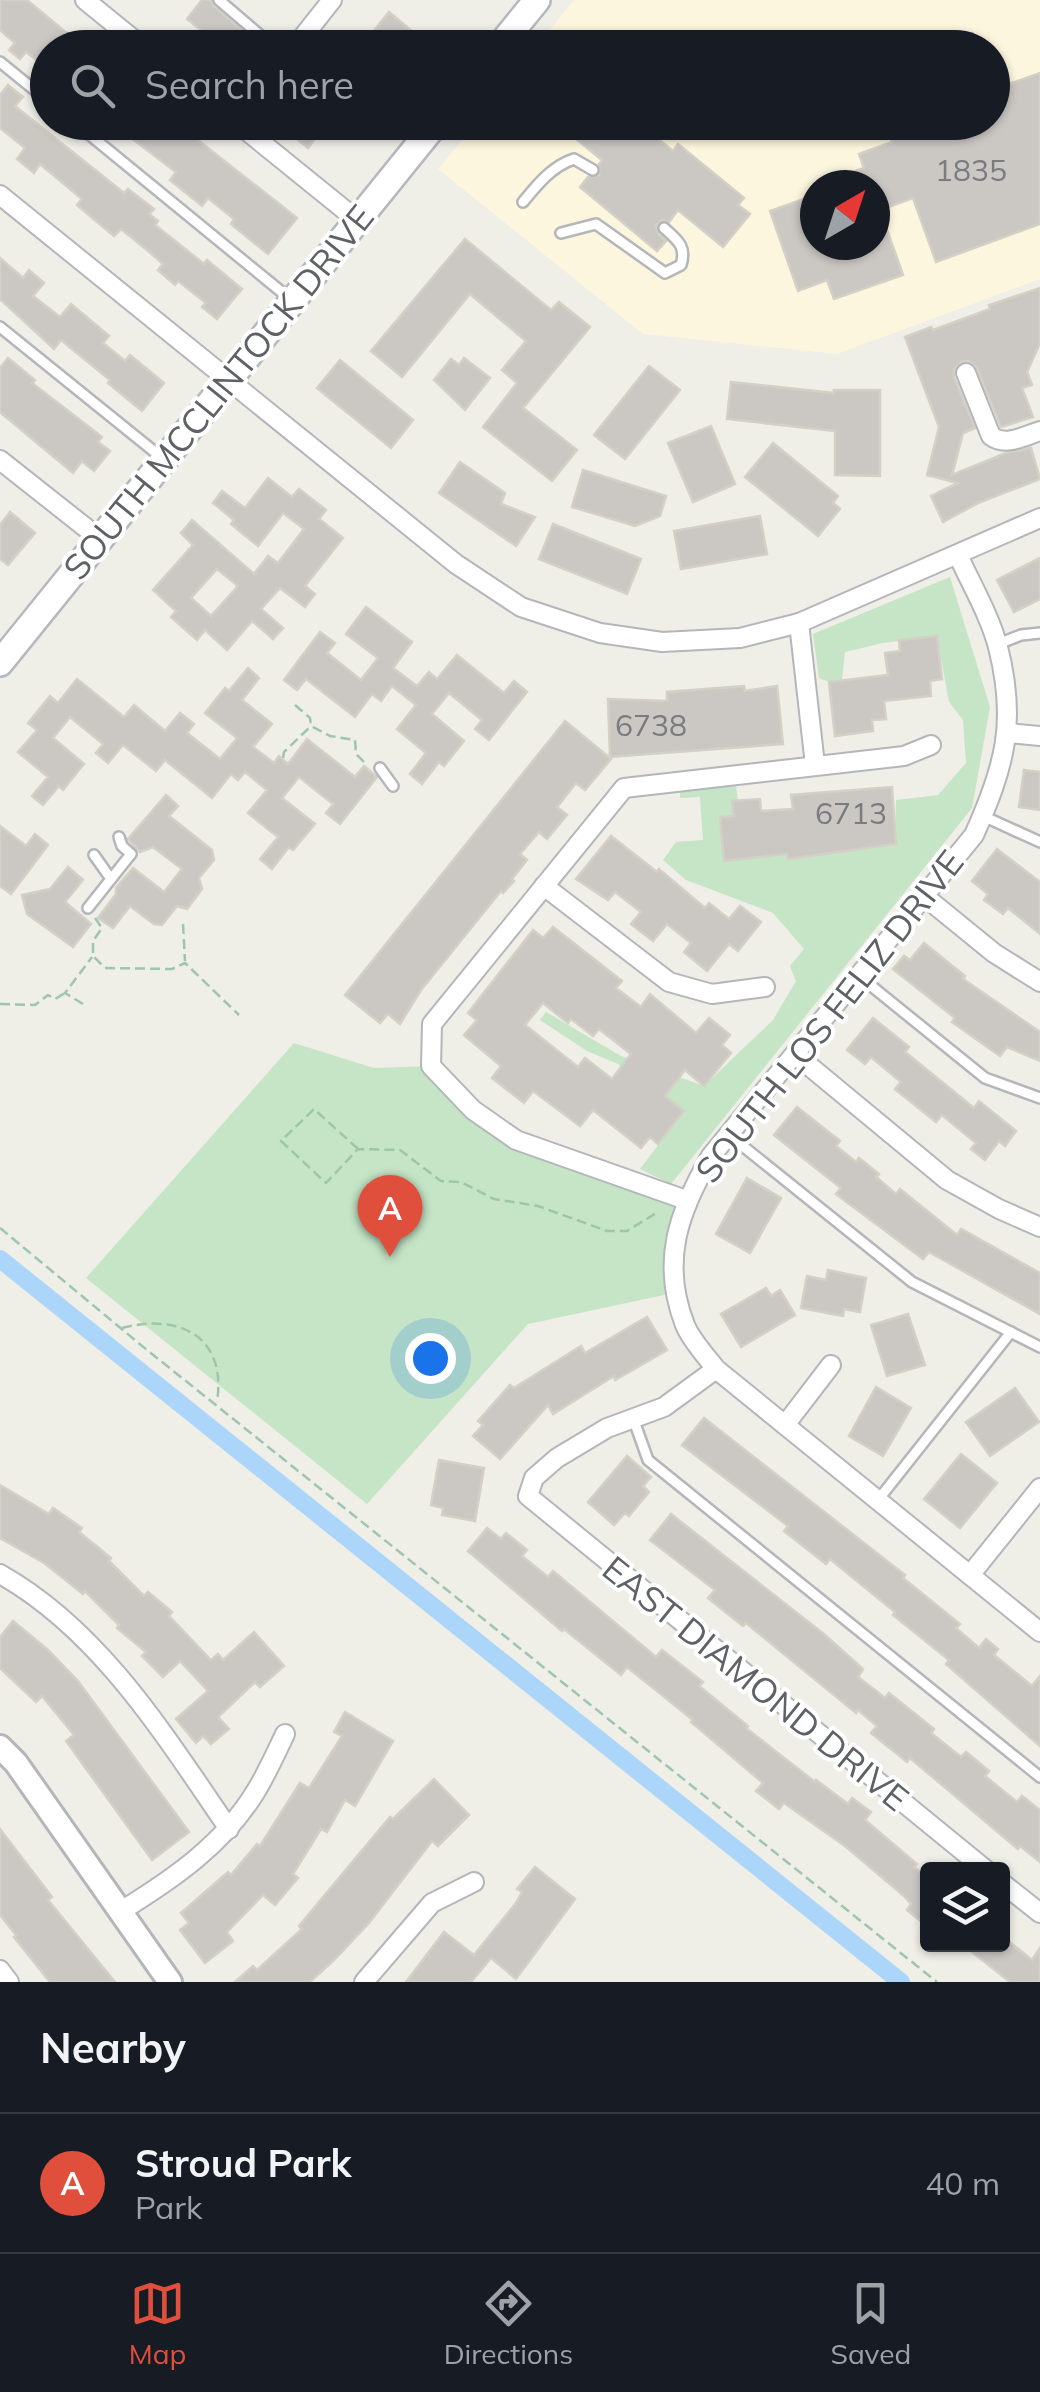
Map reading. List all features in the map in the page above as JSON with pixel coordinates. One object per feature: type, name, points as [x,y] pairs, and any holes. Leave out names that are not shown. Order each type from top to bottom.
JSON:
[{"type":"main road","points":[[513,30],[537,0]]},
{"type":"main road","name":"SOUTH MCCLINTOCK DRIVE","points":[[0,663],[422,140]]},
{"type":"street","points":[[85,0],[122,30]]},
{"type":"street","points":[[308,30],[332,0]]},
{"type":"street","points":[[258,140],[357,220]]},
{"type":"street","points":[[0,194],[456,564],[521,607],[600,633],[662,642],[740,638],[799,623],[1040,518]]},
{"type":"street","points":[[966,373],[992,436],[999,442],[1040,431]]},
{"type":"street","points":[[0,460],[100,539]]},
{"type":"street","name":"SOUTH LOS FELIZ DRIVE","points":[[958,554],[998,644],[1009,733],[996,786],[974,834],[712,1156],[686,1200],[676,1237],[675,1278],[686,1327],[716,1370],[1040,1632]]},
{"type":"street","points":[[799,623],[814,765]]},
{"type":"street","points":[[1009,733],[1040,736]]},
{"type":"street","points":[[686,1200],[516,1140],[473,1110],[431,1066],[432,1024],[624,788],[904,756],[931,745]]},
{"type":"street","points":[[544,886],[669,982],[712,994],[765,987]]},
{"type":"street","points":[[924,896],[994,953],[1040,982]]},
{"type":"street","points":[[796,1054],[948,1180],[1040,1227]]},
{"type":"street","points":[[785,1425],[831,1366]]},
{"type":"street","points":[[633,1418],[664,1406],[716,1370]]},
{"type":"street","name":"EAST DIAMOND DRIVE","points":[[633,1418],[606,1428],[557,1458],[534,1478],[528,1496],[976,1862]]},
{"type":"street","points":[[970,1575],[1040,1488]]},
{"type":"street","points":[[0,1574],[23,1587],[98,1653],[229,1828]]},
{"type":"street","points":[[122,1912],[173,1878],[229,1828],[256,1791],[285,1734]]},
{"type":"street","points":[[0,1748],[16,1763],[170,1982]]},
{"type":"street","points":[[364,1982],[432,1903],[474,1882]]},
{"type":"street","points":[[1010,1890],[1040,1914]]},
{"type":"street","points":[[0,1970],[9,1982]]},
{"type":"lane","points":[[219,0],[254,30]]},
{"type":"lane","points":[[0,62],[30,86]]},
{"type":"lane","points":[[96,140],[292,300]]},
{"type":"lane","points":[[523,202],[567,161],[574,158],[594,170]]},
{"type":"lane","points":[[560,233],[596,224],[665,273],[681,265],[684,254],[682,244],[664,228]]},
{"type":"lane","points":[[0,326],[164,460]]},
{"type":"lane","points":[[998,644],[1040,633]]},
{"type":"lane","points":[[380,768],[392,786]]},
{"type":"lane","points":[[982,816],[1040,842]]},
{"type":"lane","points":[[88,908],[131,854],[119,837]]},
{"type":"lane","points":[[94,855],[111,880]]},
{"type":"lane","points":[[860,976],[985,1078],[1040,1098]]},
{"type":"lane","points":[[729,1135],[912,1282],[1040,1347]]},
{"type":"lane","points":[[878,1500],[1012,1332]]},
{"type":"lane","points":[[633,1418],[648,1460],[1040,1776]]},
{"type":"path","points":[[294,705],[310,718],[311,726]]},
{"type":"path","points":[[283,758],[284,752],[311,726]]},
{"type":"path","points":[[311,726],[330,736],[356,740],[356,754],[361,762],[374,770],[380,768]]},
{"type":"path","points":[[0,1004],[35,1004],[48,995],[55,999],[65,994],[92,956],[93,941],[102,928],[88,908]]},
{"type":"path","points":[[182,924],[185,963],[239,1014]]},
{"type":"path","points":[[92,956],[105,968],[135,971],[172,970],[185,963]]},
{"type":"path","points":[[65,994],[83,1004]]},
{"type":"path","points":[[358,1149],[326,1183],[281,1141],[317,1109],[358,1149],[400,1150],[437,1179],[461,1182],[494,1199],[548,1209],[607,1231],[627,1231],[658,1212]]},
{"type":"path","points":[[0,1228],[937,1982]]},
{"type":"path","points":[[121,1328],[148,1321],[178,1324],[191,1331],[212,1355],[218,1370],[217,1405]]},
{"type":"shaded area","points":[[574,0],[1040,0],[1040,279],[837,354],[643,334],[438,169],[462,140],[1010,140],[1010,30],[550,30]]},
{"type":"green space","points":[[950,577],[990,707],[972,808],[671,1184],[640,1169],[684,1111],[618,1064],[587,1051],[540,1020],[546,1012],[621,1056],[704,1086],[773,1020],[796,981],[790,966],[804,949],[773,913],[686,880],[663,860],[676,842],[703,840],[700,797],[680,798],[680,790],[736,786],[734,816],[720,817],[725,861],[895,843],[896,800],[938,795],[966,763],[963,720],[949,702],[937,636],[845,652],[842,680],[829,682],[819,678],[813,634]]},
{"type":"green space","points":[[294,1043],[374,1068],[431,1066],[516,1140],[686,1200],[678,1292],[528,1324],[367,1504],[86,1278]]},
{"type":"building","points":[[0,0],[27,0],[63,30],[30,30],[30,55],[26,52],[20,59],[9,50],[15,43],[0,30]]},
{"type":"building","points":[[202,0],[211,0],[242,30],[201,30],[187,19]]},
{"type":"building","points":[[389,12],[410,30],[374,30]]},
{"type":"building","points":[[1040,73],[1040,224],[936,262],[913,198],[890,206],[890,170],[858,170],[864,168],[859,154],[891,140],[1010,140],[1010,84]]},
{"type":"building","points":[[8,85],[23,97],[15,106],[30,118],[30,140],[58,140],[124,193],[128,189],[154,209],[149,214],[158,221],[155,225],[242,289],[217,319],[202,307],[206,303],[158,270],[163,264],[147,250],[121,229],[114,236],[77,205],[82,199],[40,164],[34,173],[17,159],[25,148],[0,128],[0,95]]},
{"type":"building","points":[[134,140],[198,140],[297,218],[268,254],[231,224],[234,219],[208,198],[202,206],[170,180],[176,172]]},
{"type":"building","points":[[298,140],[314,140],[308,148]]},
{"type":"building","points":[[577,140],[659,140],[673,151],[678,144],[744,198],[738,205],[750,214],[723,247],[678,210],[669,222],[662,220],[656,225],[658,234],[666,241],[657,251],[580,187],[588,177],[599,175],[602,160]]},
{"type":"building","points":[[800,200],[800,260],[890,260],[890,238],[903,275],[834,299],[827,280],[798,291],[770,211]]},
{"type":"building","points":[[465,239],[551,310],[559,302],[590,327],[523,408],[577,450],[552,481],[483,427],[517,383],[502,370],[526,341],[470,294],[402,377],[371,351]]},
{"type":"building","points":[[0,258],[23,278],[29,270],[44,283],[33,296],[60,317],[71,304],[109,336],[103,343],[125,361],[130,355],[164,383],[142,411],[61,340],[54,349],[0,299]]},
{"type":"building","points":[[1040,288],[1040,343],[1027,372],[1032,385],[1022,388],[1033,417],[1001,427],[977,368],[969,361],[961,362],[954,377],[975,428],[963,433],[952,475],[1006,453],[1031,448],[1040,479],[978,503],[943,522],[931,496],[958,483],[927,475],[939,427],[905,337]]},
{"type":"building","points":[[8,358],[35,380],[32,383],[102,437],[98,442],[110,451],[94,471],[82,461],[73,473],[0,412],[0,368]]},
{"type":"building","points":[[464,358],[490,378],[465,410],[434,380],[451,359],[459,365]]},
{"type":"building","points":[[340,360],[413,420],[391,448],[317,388]]},
{"type":"building","points":[[649,366],[680,390],[625,459],[594,435]]},
{"type":"building","points":[[731,382],[834,393],[880,390],[880,476],[835,475],[835,431],[727,419]]},
{"type":"building","points":[[711,426],[735,484],[693,502],[668,443]]},
{"type":"building","points":[[773,443],[838,496],[833,503],[840,509],[818,536],[745,477]]},
{"type":"building","points":[[460,462],[505,493],[501,504],[535,517],[516,546],[439,493]]},
{"type":"building","points":[[583,470],[666,496],[660,516],[635,526],[572,507]]},
{"type":"building","points":[[268,478],[292,497],[299,489],[326,510],[319,519],[343,538],[305,586],[315,594],[305,607],[280,588],[261,609],[283,628],[273,639],[252,621],[227,650],[205,630],[197,640],[171,617],[176,611],[153,590],[193,545],[181,533],[192,520],[254,574],[268,556],[278,563],[304,529],[283,513],[258,546],[213,503],[222,491],[245,508]],"holes":[[[217,569],[238,586],[211,616],[191,598]]]},
{"type":"building","points":[[10,512],[35,533],[8,565],[0,559],[0,525]]},
{"type":"building","points":[[760,516],[767,554],[681,569],[674,531]]},
{"type":"building","points":[[553,524],[641,559],[627,594],[539,559]]},
{"type":"building","points":[[1040,558],[1040,599],[1014,612],[997,580]]},
{"type":"building","points":[[366,607],[412,642],[393,668],[417,686],[429,672],[437,679],[457,655],[504,693],[514,681],[527,692],[489,740],[475,729],[482,720],[449,693],[432,714],[464,741],[444,766],[439,762],[422,784],[410,774],[426,753],[397,729],[416,705],[392,686],[381,701],[372,694],[355,717],[306,679],[297,690],[284,680],[320,632],[335,643],[327,653],[361,680],[378,658],[346,634]]},
{"type":"building","points":[[937,636],[942,679],[930,681],[931,696],[884,701],[886,719],[872,720],[873,731],[835,736],[829,682],[888,675],[885,653],[900,651],[899,640]]},
{"type":"building","points":[[248,668],[259,678],[242,700],[272,724],[253,747],[274,763],[279,756],[288,764],[307,739],[355,777],[364,766],[377,777],[340,824],[326,813],[333,804],[299,777],[282,798],[315,824],[272,869],[260,859],[278,837],[248,813],[267,790],[245,772],[238,780],[231,774],[212,798],[165,760],[156,771],[123,745],[108,763],[96,753],[103,744],[70,717],[53,738],[84,764],[63,790],[59,786],[43,805],[32,796],[48,777],[18,752],[37,730],[28,723],[50,696],[58,703],[77,679],[124,717],[134,705],[165,731],[180,713],[194,724],[187,733],[220,759],[237,738],[205,713]]},
{"type":"building","points":[[744,686],[745,691],[777,686],[783,744],[610,757],[608,699],[667,701],[667,692]]},
{"type":"building","points":[[565,721],[611,759],[585,790],[576,783],[557,807],[567,815],[547,839],[539,832],[520,854],[527,860],[514,881],[501,891],[421,990],[400,1024],[388,1014],[380,1023],[345,995]]},
{"type":"building","points":[[1024,770],[1040,772],[1040,810],[1019,807]]},
{"type":"building","points":[[892,787],[896,844],[788,859],[787,854],[724,861],[720,817],[734,816],[732,801],[760,799],[761,811],[793,809],[791,795]]},
{"type":"building","points":[[166,795],[178,806],[169,816],[212,850],[214,860],[199,878],[202,889],[187,909],[177,906],[162,925],[154,924],[130,906],[113,928],[98,918],[133,868],[164,892],[182,869],[153,847],[140,852],[128,839]]},
{"type":"building","points":[[0,826],[26,846],[35,834],[48,845],[11,894],[0,886]]},
{"type":"building","points":[[611,836],[705,908],[709,903],[729,919],[740,906],[761,922],[738,951],[729,944],[707,971],[684,952],[691,943],[667,924],[653,941],[631,924],[641,912],[615,892],[608,900],[576,879]]},
{"type":"building","points":[[997,849],[1040,882],[1040,934],[1008,908],[1003,914],[984,900],[988,894],[972,881]]},
{"type":"building","points":[[68,867],[83,880],[65,902],[91,924],[73,947],[27,914],[22,895],[50,889]]},
{"type":"building","points":[[553,927],[622,981],[616,988],[641,1007],[650,994],[696,1033],[709,1018],[730,1035],[722,1045],[731,1053],[704,1086],[685,1070],[665,1096],[684,1111],[658,1144],[650,1137],[641,1148],[593,1110],[580,1126],[533,1091],[524,1103],[492,1078],[501,1066],[464,1035],[477,1020],[468,1013],[533,930],[543,938]],"holes":[[[543,1003],[568,1023],[571,1019],[593,1036],[599,1029],[631,1054],[612,1079],[585,1058],[578,1067],[525,1025]]]},
{"type":"building","points":[[924,943],[965,976],[963,979],[1040,1032],[1040,1061],[1007,1047],[1000,1056],[952,1022],[955,1018],[893,969],[904,956],[910,960]]},
{"type":"building","points":[[873,1018],[909,1047],[905,1052],[974,1108],[979,1101],[1016,1131],[1005,1146],[999,1141],[985,1160],[971,1149],[976,1143],[942,1115],[936,1122],[895,1089],[901,1082],[871,1057],[865,1064],[847,1050]]},
{"type":"building","points":[[797,1107],[840,1141],[836,1146],[879,1174],[876,1177],[896,1194],[900,1189],[957,1235],[961,1229],[1040,1273],[1040,1314],[929,1252],[923,1259],[836,1194],[841,1188],[774,1135]]},
{"type":"building","points":[[747,1178],[781,1198],[750,1253],[716,1234]]},
{"type":"building","points":[[828,1270],[866,1278],[860,1312],[844,1309],[843,1316],[801,1308],[807,1276],[826,1280]]},
{"type":"building","points":[[766,1288],[771,1296],[780,1290],[795,1315],[741,1347],[721,1314]]},
{"type":"building","points":[[908,1314],[925,1365],[887,1376],[871,1325]]},
{"type":"building","points":[[647,1317],[667,1350],[615,1380],[614,1376],[553,1414],[548,1405],[500,1459],[473,1436],[483,1425],[478,1421],[510,1385],[514,1388],[581,1346],[585,1353]]},
{"type":"building","points":[[876,1387],[911,1408],[883,1456],[849,1436]]},
{"type":"building","points":[[1015,1388],[1039,1422],[990,1456],[966,1422]]},
{"type":"building","points":[[704,1418],[905,1575],[903,1578],[960,1624],[956,1628],[979,1648],[986,1639],[998,1649],[994,1655],[1032,1686],[1040,1676],[1040,1746],[946,1664],[949,1660],[893,1615],[895,1612],[830,1559],[826,1564],[784,1531],[788,1526],[682,1445]]},
{"type":"building","points":[[961,1454],[997,1483],[960,1528],[924,1499]]},
{"type":"building","points":[[627,1456],[651,1477],[643,1486],[649,1492],[629,1516],[625,1513],[614,1525],[588,1502]]},
{"type":"building","points":[[439,1460],[484,1468],[475,1521],[442,1515],[443,1508],[431,1505]]},
{"type":"building","points":[[0,1485],[49,1514],[53,1508],[82,1528],[79,1532],[111,1558],[109,1561],[144,1596],[148,1592],[172,1612],[169,1616],[211,1660],[218,1654],[223,1660],[254,1632],[284,1666],[260,1687],[255,1682],[218,1717],[229,1729],[211,1744],[203,1736],[196,1743],[176,1719],[208,1691],[180,1661],[163,1677],[142,1656],[146,1652],[117,1628],[119,1625],[85,1591],[83,1594],[44,1563],[0,1538]]},
{"type":"building","points":[[671,1514],[825,1635],[863,1669],[858,1677],[885,1698],[889,1693],[961,1757],[966,1752],[989,1771],[985,1776],[1017,1802],[1022,1796],[1040,1810],[1040,1862],[1020,1846],[1018,1849],[910,1758],[907,1762],[871,1733],[877,1726],[858,1710],[856,1713],[746,1623],[743,1626],[708,1598],[715,1590],[650,1540]]},
{"type":"building","points":[[487,1528],[501,1539],[506,1533],[527,1550],[522,1556],[548,1577],[553,1571],[656,1657],[662,1650],[703,1682],[699,1686],[746,1728],[815,1782],[848,1804],[852,1798],[871,1812],[865,1820],[917,1864],[914,1867],[920,1872],[920,1921],[907,1910],[911,1904],[904,1896],[845,1846],[784,1803],[779,1809],[756,1791],[763,1783],[693,1720],[627,1667],[621,1675],[562,1631],[468,1551]]},
{"type":"building","points":[[13,1621],[78,1681],[189,1832],[152,1860],[66,1741],[74,1735],[42,1696],[36,1702],[0,1668],[0,1637]]},
{"type":"building","points":[[345,1712],[393,1741],[355,1806],[345,1800],[327,1832],[321,1829],[293,1874],[298,1878],[275,1905],[263,1895],[227,1932],[233,1941],[205,1963],[180,1930],[189,1923],[181,1913],[228,1872],[231,1875],[257,1844],[260,1846],[300,1783],[309,1788],[342,1736],[334,1732]]},
{"type":"building","points":[[434,1779],[469,1815],[438,1846],[432,1841],[369,1923],[335,1959],[310,1982],[235,1982],[253,1966],[257,1970],[302,1929],[299,1926],[390,1817],[393,1819]]},
{"type":"building","points":[[0,1829],[52,1897],[48,1900],[115,1982],[50,1982],[14,1937],[0,1915]]},
{"type":"building","points":[[535,1867],[575,1899],[516,1979],[491,1958],[471,1982],[406,1982],[444,1932],[474,1955],[516,1903],[522,1892],[517,1889]]},
{"type":"building","points":[[1010,1942],[1032,1960],[1040,1948],[1040,1982],[1010,1982],[972,1952],[1010,1952]]},
{"type":"waterway","points":[[0,1259],[901,1982]]},
{"type":"place","name":"Stroud Park","points":[[390,1257]]}]
